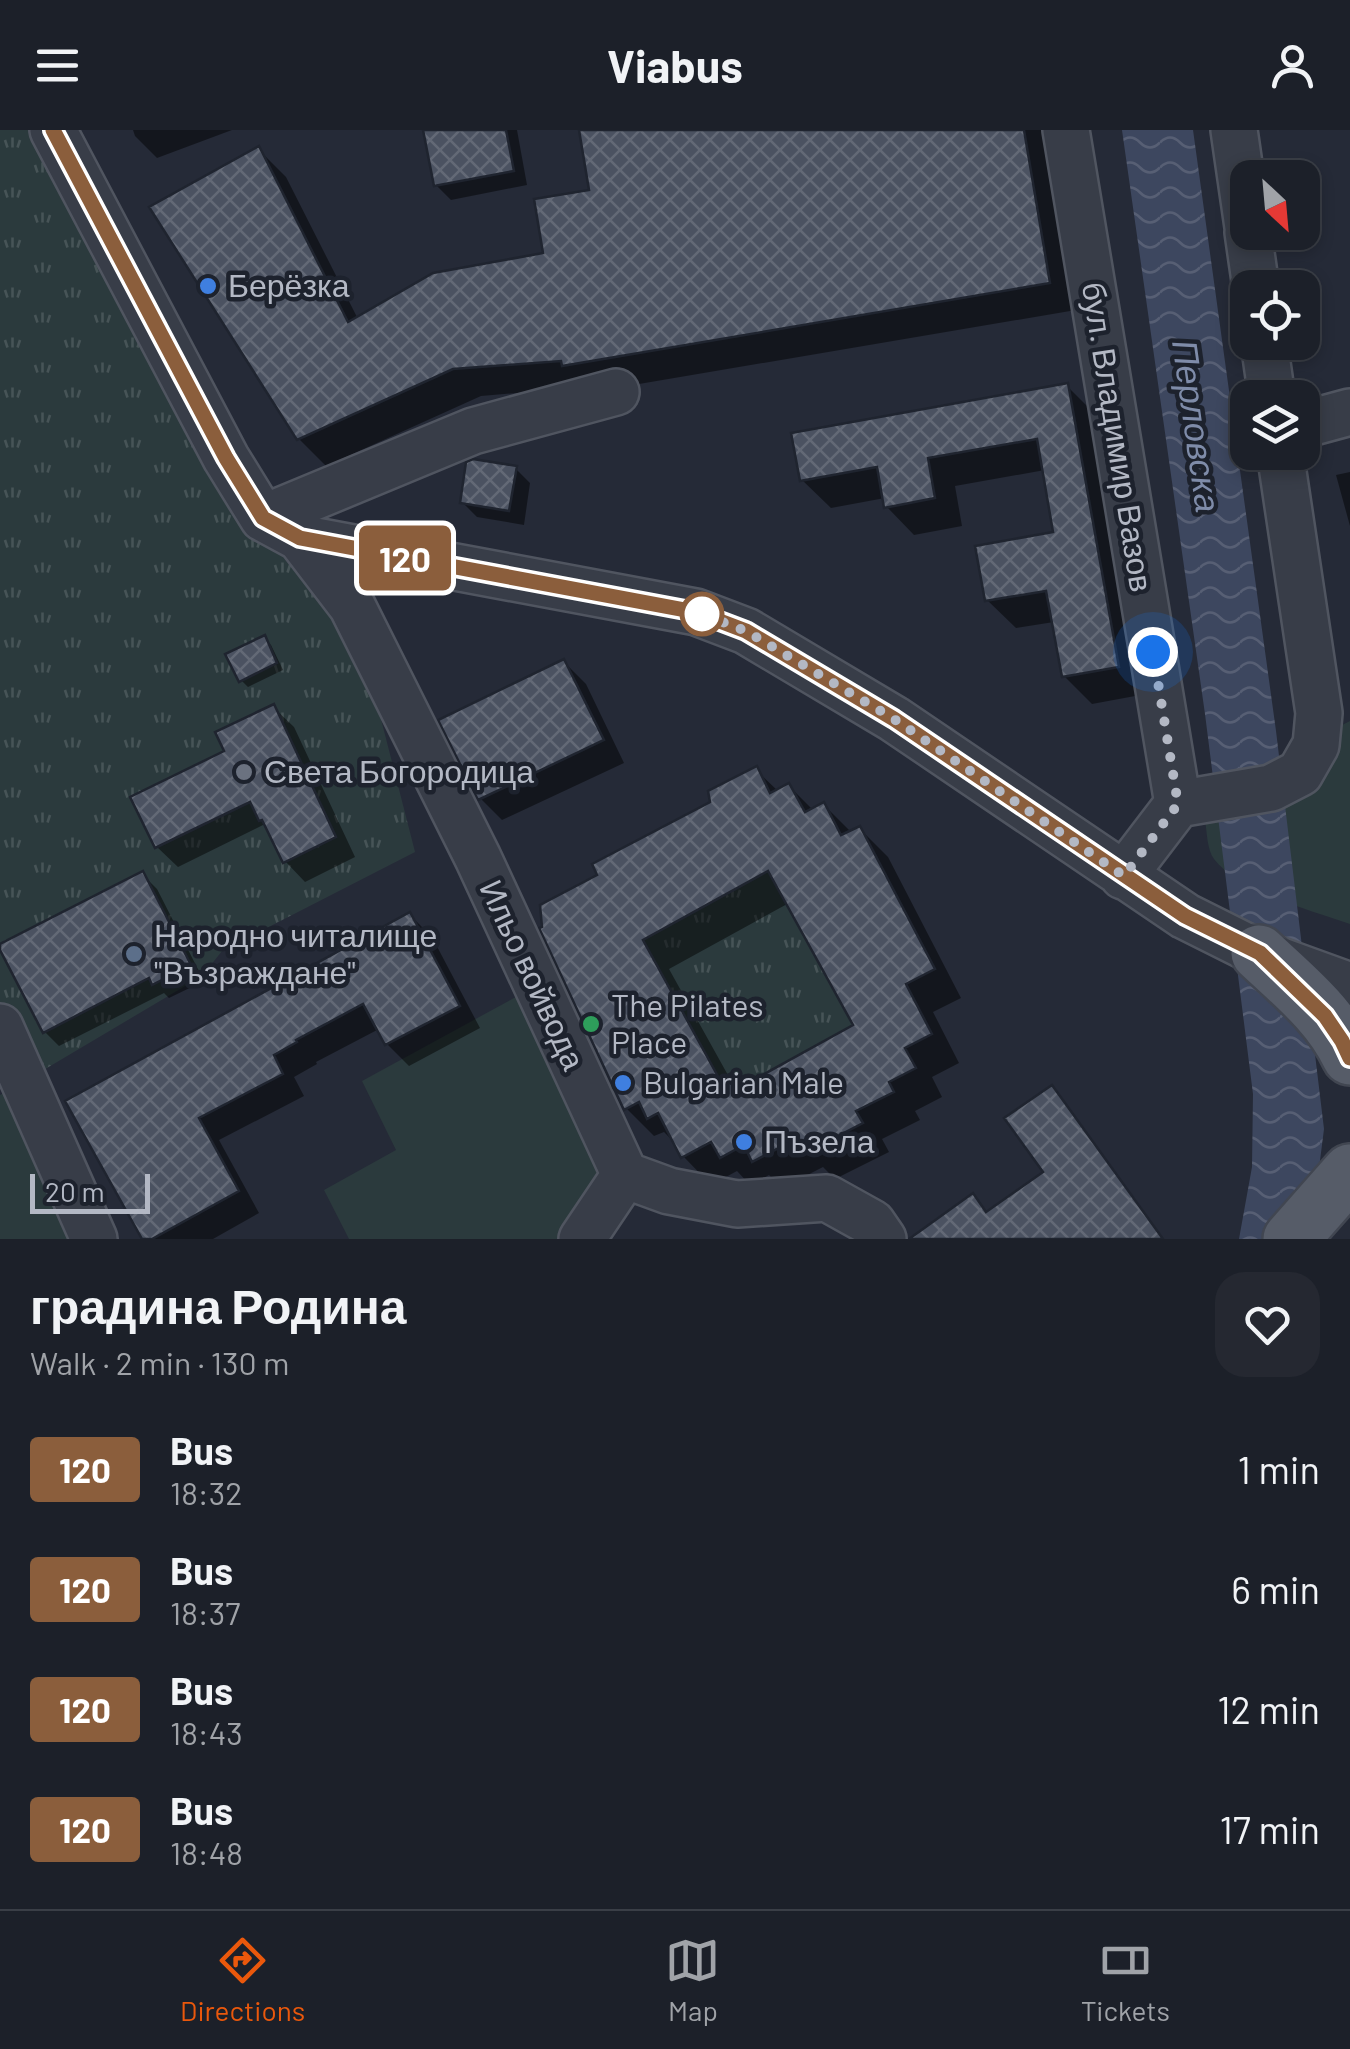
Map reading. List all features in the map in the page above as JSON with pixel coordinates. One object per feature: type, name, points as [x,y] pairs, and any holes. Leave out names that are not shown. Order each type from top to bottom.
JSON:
[{"type":"main road","points":[[1260,953],[1325,1016],[1350,1057]]},
{"type":"main road","points":[[1291,1239],[1350,1172]]},
{"type":"street","name":"Ильо войвода","points":[[53,130],[226,458],[352,606],[478,858],[626,1174]]},
{"type":"street","name":"бул. Владимир Вазов","points":[[1066,130],[1178,804]]},
{"type":"street","points":[[1234,130],[1238,160]]},
{"type":"street","points":[[282,528],[473,430],[616,392]]},
{"type":"street","points":[[1320,421],[1350,412]]},
{"type":"street","points":[[1124,876],[1178,804],[1270,788],[1300,772],[1316,745],[1319,713],[1283,470]]},
{"type":"street","points":[[282,528],[696,612],[746,631],[894,719],[1185,916],[1260,953],[1350,986]]},
{"type":"street","points":[[0,1027],[94,1239]]},
{"type":"street","points":[[582,1239],[626,1174],[669,1191],[736,1204],[827,1198],[877,1234]]},
{"type":"green space","points":[[0,130],[53,130],[226,458],[352,606],[415,852],[222,951],[202,976],[25,1081],[0,1023]]},
{"type":"green space","points":[[1350,721],[1350,924],[1277,899],[1240,881],[1214,859],[1205,820]]},
{"type":"green space","points":[[768,871],[853,1025],[739,1088],[731,1074],[720,1080],[643,940]]},
{"type":"green space","points":[[536,986],[625,1175],[582,1239],[349,1239],[324,1190],[396,1150],[362,1081]]},
{"type":"green space","points":[[25,1081],[99,1239],[0,1239],[0,1095]]},
{"type":"water","name":"Перловска","points":[[1122,130],[1193,130],[1230,398],[1230,470],[1240,470],[1324,1129],[1310,1239],[1239,1239],[1252,1167],[1253,1094],[1205,714]]},
{"type":"building","points":[[423,130],[506,130],[514,171],[434,186]]},
{"type":"building","points":[[579,130],[1024,130],[1050,283],[562,366],[561,361],[453,369],[297,440],[149,207],[259,146],[348,322],[433,273],[543,253],[534,199],[589,190]]},
{"type":"building","points":[[1068,383],[1119,667],[1062,677],[1046,591],[985,601],[975,546],[1053,532],[1037,439],[928,458],[935,498],[884,508],[877,467],[800,481],[791,433]]},
{"type":"building","points":[[473,459],[517,466],[509,511],[460,503],[466,462]]},
{"type":"building","points":[[265,635],[277,663],[239,682],[225,654]]},
{"type":"building","points":[[564,659],[604,740],[478,800],[438,720]]},
{"type":"building","name":"Света Богородица","points":[[274,704],[336,837],[283,863],[250,802],[155,848],[130,797],[224,751],[215,732]]},
{"type":"building","points":[[757,766],[770,793],[789,783],[805,812],[824,802],[841,835],[860,826],[935,969],[906,984],[932,1034],[905,1048],[916,1068],[889,1082],[894,1092],[856,1111],[863,1123],[805,1153],[798,1138],[752,1162],[744,1145],[720,1158],[711,1142],[681,1158],[658,1113],[647,1119],[639,1102],[624,1110],[539,928],[540,905],[597,875],[592,864],[710,802],[708,791]],"holes":[[[768,871],[853,1025],[739,1088],[731,1073],[720,1080],[643,940]]]},
{"type":"building","name":"Народно читалище \"Възраждане\"","points":[[143,871],[191,965],[152,985],[149,978],[43,1033],[0,944]]},
{"type":"building","points":[[410,912],[460,1006],[385,1045],[363,1004],[274,1055],[283,1074],[199,1118],[239,1191],[152,1239],[142,1239],[65,1101]]},
{"type":"building","points":[[1052,1085],[1163,1239],[909,1239],[973,1193],[986,1212],[1043,1172],[1004,1118]]},
{"type":"bus line","name":"120","points":[[53,130],[226,458],[263,518],[300,538],[696,612],[746,631],[894,719],[1185,916],[1260,953],[1325,1016],[1350,1058]]},
{"type":"place","name":"Берёзка","points":[[208,286]]},
{"type":"place","name":"Света Богородица","points":[[244,772]]},
{"type":"place","name":"Народно читалище \"Възраждане\"","points":[[134,954]]},
{"type":"place","name":"The Pilates Place","points":[[591,1024]]},
{"type":"place","name":"Bulgarian Male","points":[[623,1083]]},
{"type":"place","name":"Пъзела","points":[[744,1142]]},
{"type":"route","points":[[702,614],[696,612],[746,631],[894,719],[1124,876],[1178,804],[1153,652]]}]
